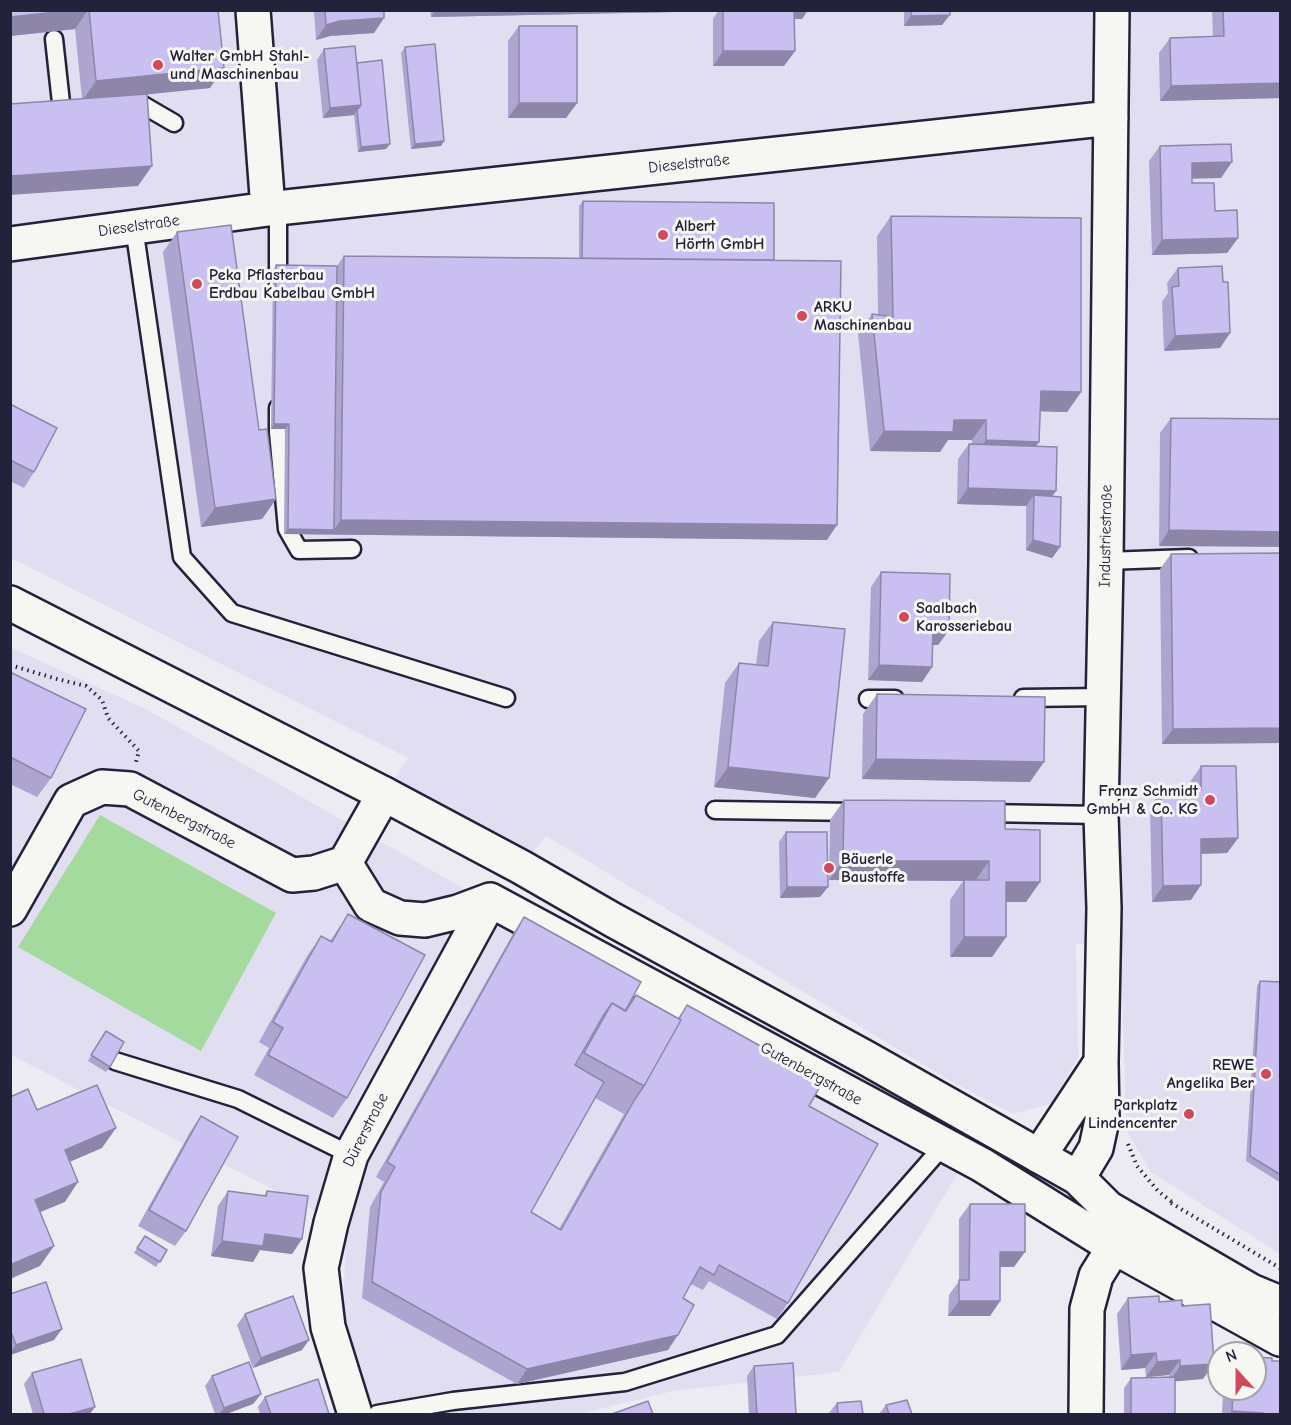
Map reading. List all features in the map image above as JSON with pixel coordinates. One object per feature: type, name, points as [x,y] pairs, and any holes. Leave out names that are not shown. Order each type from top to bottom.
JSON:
[{"type":"street","points":[[253,10],[273,209]]},
{"type":"street","name":"Industriestraße","points":[[1078,1178],[1096,1148],[1102,1120],[1104,908],[1101,815],[1112,10]]},
{"type":"street","name":"Dieselstraße","points":[[10,244],[273,209],[1111,118]]},
{"type":"street","points":[[10,603],[384,794],[521,867],[1078,1178],[1108,1208],[1251,1291],[1281,1303]]},
{"type":"street","name":"Gutenbergstraße","points":[[10,909],[71,801],[102,787],[130,789],[292,875],[314,873],[345,863]]},
{"type":"street","points":[[384,794],[345,863],[371,905],[400,918],[425,920],[458,912],[490,900]]},
{"type":"street","name":"Gutenbergstraße","points":[[490,900],[982,1165],[1114,1247],[1281,1340]]},
{"type":"street","name":"Dürerstraße","points":[[355,1414],[328,1327],[321,1268],[331,1223],[351,1155],[490,900]]},
{"type":"street","points":[[1039,1156],[1101,1062]]},
{"type":"street","points":[[1078,1178],[1110,1185],[1258,1271],[1281,1288]]},
{"type":"street","points":[[1086,1414],[1087,1309],[1096,1276],[1114,1247]]},
{"type":"lane","points":[[54,39],[62,112],[85,110]]},
{"type":"lane","points":[[108,108],[143,105],[174,123]]},
{"type":"lane","points":[[273,209],[278,303]]},
{"type":"lane","points":[[134,227],[182,557],[232,613],[506,698]]},
{"type":"lane","points":[[278,397],[278,432],[287,529],[299,550],[352,549]]},
{"type":"lane","points":[[278,432],[297,437]]},
{"type":"lane","points":[[1106,561],[1204,558]]},
{"type":"lane","points":[[1009,698],[1103,697]]},
{"type":"lane","points":[[868,699],[915,699]]},
{"type":"lane","points":[[715,810],[868,812]]},
{"type":"lane","points":[[962,813],[1101,815]]},
{"type":"lane","points":[[115,1061],[238,1099],[351,1155]]},
{"type":"lane","points":[[377,1414],[453,1401],[625,1382],[777,1335],[943,1146]]},
{"type":"path","points":[[10,665],[86,686],[102,700],[108,718],[139,752],[130,789]]},
{"type":"shaded area","points":[[10,11],[1280,11],[1280,1254],[1151,1172],[1126,1130],[1121,945],[1076,944],[1078,1057],[1052,1103],[1013,1114],[952,1082],[546,836],[521,867],[384,794],[408,758],[11,558]]},
{"type":"shaded area","points":[[10,647],[148,710],[960,1169],[839,1372],[673,1391],[579,1414],[369,1414],[343,1326],[346,1227],[11,1055]]},
{"type":"green space","points":[[100,815],[276,913],[201,1051],[18,947]]},
{"type":"building","points":[[10,10],[75,10],[10,17]]},
{"type":"building","points":[[89,10],[218,10],[224,68],[96,81]]},
{"type":"building","points":[[325,10],[384,10],[384,18],[340,21],[326,25]]},
{"type":"building","points":[[723,10],[794,10],[795,51],[723,51]]},
{"type":"building","points":[[911,10],[950,10],[950,15],[911,16]]},
{"type":"building","points":[[1223,10],[1281,10],[1281,83],[1171,86],[1170,38],[1224,36]]},
{"type":"building","points":[[519,26],[577,26],[577,103],[519,103]]},
{"type":"building","points":[[435,44],[444,141],[415,144],[405,47]]},
{"type":"building","points":[[355,46],[361,105],[330,108],[324,49]]},
{"type":"building","points":[[382,60],[390,144],[361,147],[357,110],[361,105],[357,63]]},
{"type":"building","points":[[147,94],[152,166],[11,176],[10,104]]},
{"type":"building","points":[[1231,144],[1232,162],[1192,163],[1192,183],[1214,183],[1215,211],[1237,210],[1238,238],[1162,240],[1160,146]]},
{"type":"building","points":[[583,201],[774,203],[774,260],[582,258]]},
{"type":"building","points":[[891,216],[1081,218],[1081,392],[1041,391],[1039,442],[986,440],[986,420],[954,420],[953,432],[884,431],[872,314],[893,317]]},
{"type":"building","points":[[231,225],[259,430],[267,429],[276,499],[215,508],[177,232]]},
{"type":"building","points":[[344,256],[841,261],[837,525],[341,520]]},
{"type":"building","points":[[276,265],[337,266],[334,530],[288,529],[289,424],[274,424]]},
{"type":"building","points":[[1222,266],[1223,282],[1228,282],[1230,333],[1175,336],[1172,287],[1179,286],[1178,268]]},
{"type":"building","points":[[10,404],[57,428],[34,472],[10,460]]},
{"type":"building","points":[[1171,418],[1281,419],[1281,532],[1169,530]]},
{"type":"building","points":[[969,444],[1057,447],[1056,491],[968,488]]},
{"type":"building","points":[[1034,495],[1061,497],[1060,547],[1033,540]]},
{"type":"building","points":[[1281,553],[1281,728],[1173,729],[1171,554]]},
{"type":"building","name":"Saalbach Karosseriebau","points":[[881,572],[950,574],[949,630],[933,629],[932,667],[879,665]]},
{"type":"building","points":[[773,622],[845,629],[829,778],[728,767],[739,663],[768,666]]},
{"type":"building","points":[[10,672],[86,709],[51,778],[10,757]]},
{"type":"building","points":[[877,694],[1045,697],[1044,762],[876,759]]},
{"type":"building","points":[[1201,766],[1236,766],[1238,838],[1201,839],[1201,885],[1163,886],[1161,791],[1201,790]]},
{"type":"building","points":[[844,800],[1005,801],[1005,829],[1040,830],[1040,882],[1006,882],[1006,937],[964,937],[964,880],[989,880],[989,861],[843,861]]},
{"type":"building","points":[[786,832],[827,832],[828,887],[787,887]]},
{"type":"building","points":[[348,914],[425,955],[347,1098],[268,1055],[283,1028],[273,1022],[321,936],[332,942]]},
{"type":"building","points":[[524,917],[641,982],[625,1011],[612,1003],[575,1065],[604,1082],[531,1212],[561,1230],[681,1020],[679,1019],[687,1005],[823,1081],[809,1106],[878,1144],[788,1303],[719,1265],[714,1275],[700,1267],[683,1298],[694,1305],[678,1335],[527,1369],[372,1282],[381,1192],[395,1167],[387,1162]]},
{"type":"building","name":"REWE Angelika Ber","points":[[1260,981],[1281,982],[1281,1175],[1250,1156]]},
{"type":"building","points":[[636,995],[681,1020],[644,1086],[584,1053],[612,1003],[626,1011]]},
{"type":"building","points":[[106,1031],[124,1042],[110,1067],[91,1055]]},
{"type":"building","points":[[97,1085],[116,1128],[65,1150],[78,1182],[35,1200],[54,1246],[10,1265],[10,1097],[28,1089],[37,1110]]},
{"type":"building","points":[[201,1116],[238,1137],[186,1231],[149,1210]]},
{"type":"building","points":[[228,1191],[266,1196],[267,1191],[308,1196],[302,1239],[265,1234],[263,1246],[222,1241]]},
{"type":"building","points":[[970,1204],[1025,1204],[1025,1252],[1000,1252],[1000,1301],[959,1301],[959,1280],[969,1280]]},
{"type":"building","points":[[145,1236],[167,1250],[160,1262],[137,1248]]},
{"type":"building","points":[[46,1282],[62,1329],[16,1345],[10,1329],[10,1294]]},
{"type":"building","points":[[293,1296],[309,1340],[261,1358],[245,1314]]},
{"type":"building","points":[[1159,1296],[1159,1302],[1182,1300],[1182,1306],[1210,1304],[1212,1341],[1207,1341],[1207,1364],[1180,1366],[1180,1360],[1157,1362],[1156,1353],[1131,1355],[1128,1298]]},
{"type":"building","points":[[1267,1358],[1272,1358],[1272,1361],[1281,1361],[1281,1414],[1232,1411],[1232,1401],[1267,1401]]},
{"type":"building","points":[[81,1359],[95,1407],[69,1414],[44,1414],[32,1373]]},
{"type":"building","points":[[249,1362],[261,1394],[224,1408],[212,1376]]},
{"type":"building","points":[[793,1363],[796,1414],[757,1414],[754,1366]]},
{"type":"building","points":[[1175,1377],[1175,1414],[1131,1414],[1131,1378]]},
{"type":"building","points":[[318,1379],[329,1414],[271,1414],[265,1397]]},
{"type":"building","points":[[907,1400],[912,1414],[889,1414],[886,1405]]},
{"type":"building","points":[[648,1401],[653,1414],[612,1414]]},
{"type":"building","points":[[861,1401],[863,1414],[838,1414],[837,1403]]},
{"type":"place","name":"Walter GmbH Stahl- und Maschinenbau","points":[[158,65]]},
{"type":"place","name":"Albert Hörth GmbH","points":[[663,235]]},
{"type":"place","name":"Peka Pflasterbau Erdbau Kabelbau GmbH","points":[[197,284]]},
{"type":"place","name":"ARKU Maschinenbau","points":[[802,316]]},
{"type":"place","name":"Saalbach Karosseriebau","points":[[904,617]]},
{"type":"place","name":"Franz Schmidt GmbH & Co. KG","points":[[1210,800]]},
{"type":"place","name":"Bäuerle Baustoffe","points":[[829,868]]},
{"type":"place","name":"REWE Angelika Ber","points":[[1266,1074]]},
{"type":"place","name":"Parkplatz Lindencenter","points":[[1189,1114]]}]
